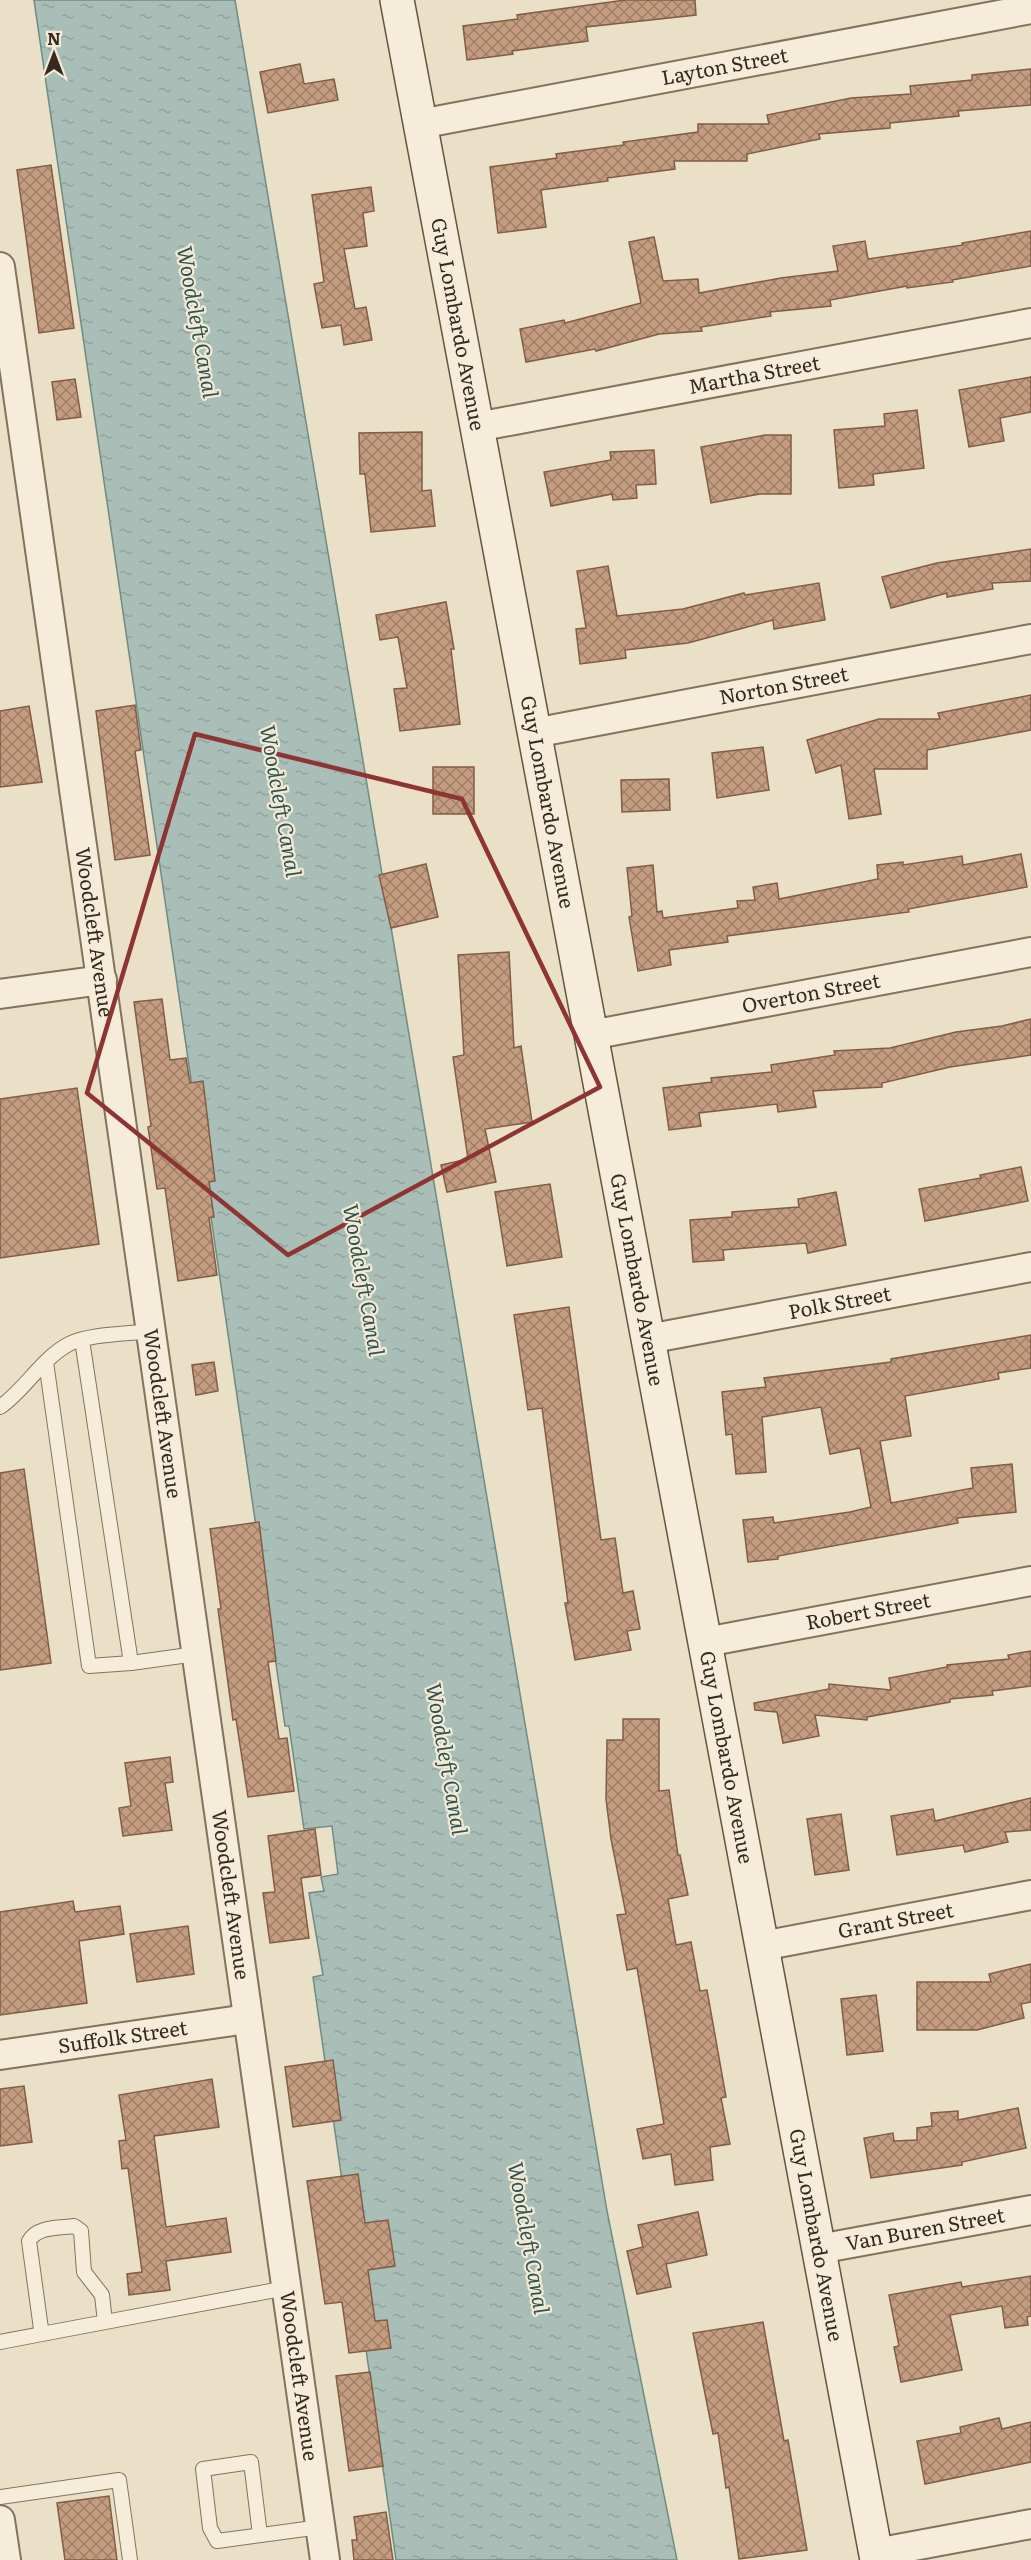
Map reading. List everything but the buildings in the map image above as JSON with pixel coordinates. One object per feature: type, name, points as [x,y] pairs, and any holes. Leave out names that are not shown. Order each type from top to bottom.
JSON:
[{"type":"street","name":"Guy Lombardo Avenue","points":[[397,0],[877,2557]]},
{"type":"street","name":"Layton Street","points":[[420,124],[1031,9]]},
{"type":"street","name":"Woodcleft Avenue","points":[[0,267],[325,2560]]},
{"type":"street","name":"Martha Street","points":[[477,427],[1031,323]]},
{"type":"street","name":"Norton Street","points":[[534,733],[1031,639]]},
{"type":"street","name":"Overton Street","points":[[591,1035],[1031,952]]},
{"type":"street","points":[[0,994],[102,980]]},
{"type":"street","name":"Polk Street","points":[[648,1339],[1031,1267]]},
{"type":"street","name":"Robert Street","points":[[706,1642],[1031,1581]]},
{"type":"street","name":"Grant Street","points":[[762,1946],[1031,1895]]},
{"type":"street","name":"Suffolk Street","points":[[0,2055],[247,2019]]},
{"type":"street","name":"Van Buren Street","points":[[819,2249],[1031,2210]]},
{"type":"street","points":[[0,2520],[6,2560]]},
{"type":"street","points":[[877,2557],[1031,2524]]},
{"type":"lane","points":[[0,1407],[68,1344],[151,1331]]},
{"type":"lane","points":[[82,1340],[131,1663]]},
{"type":"lane","points":[[46,1362],[89,1666],[196,1654]]},
{"type":"lane","points":[[47,2333],[41,2329],[29,2241],[40,2231],[74,2226],[81,2231],[84,2272],[102,2295],[105,2322]]},
{"type":"lane","points":[[0,2342],[286,2288]]},
{"type":"lane","points":[[260,2535],[251,2463],[203,2469],[210,2528],[217,2541],[320,2527]]},
{"type":"lane","points":[[0,2497],[119,2480],[130,2560]]},
{"type":"highlighted area","points":[[195,734],[462,799],[600,1087],[288,1255],[87,1093]]},
{"type":"water","name":"Woodcleft Canal","points":[[34,0],[235,0],[607,2211],[677,2560],[396,2560],[313,1977],[323,1975],[309,1893],[324,1891],[321,1877],[338,1874],[332,1826],[304,1829],[289,1726],[285,1726]]}]
